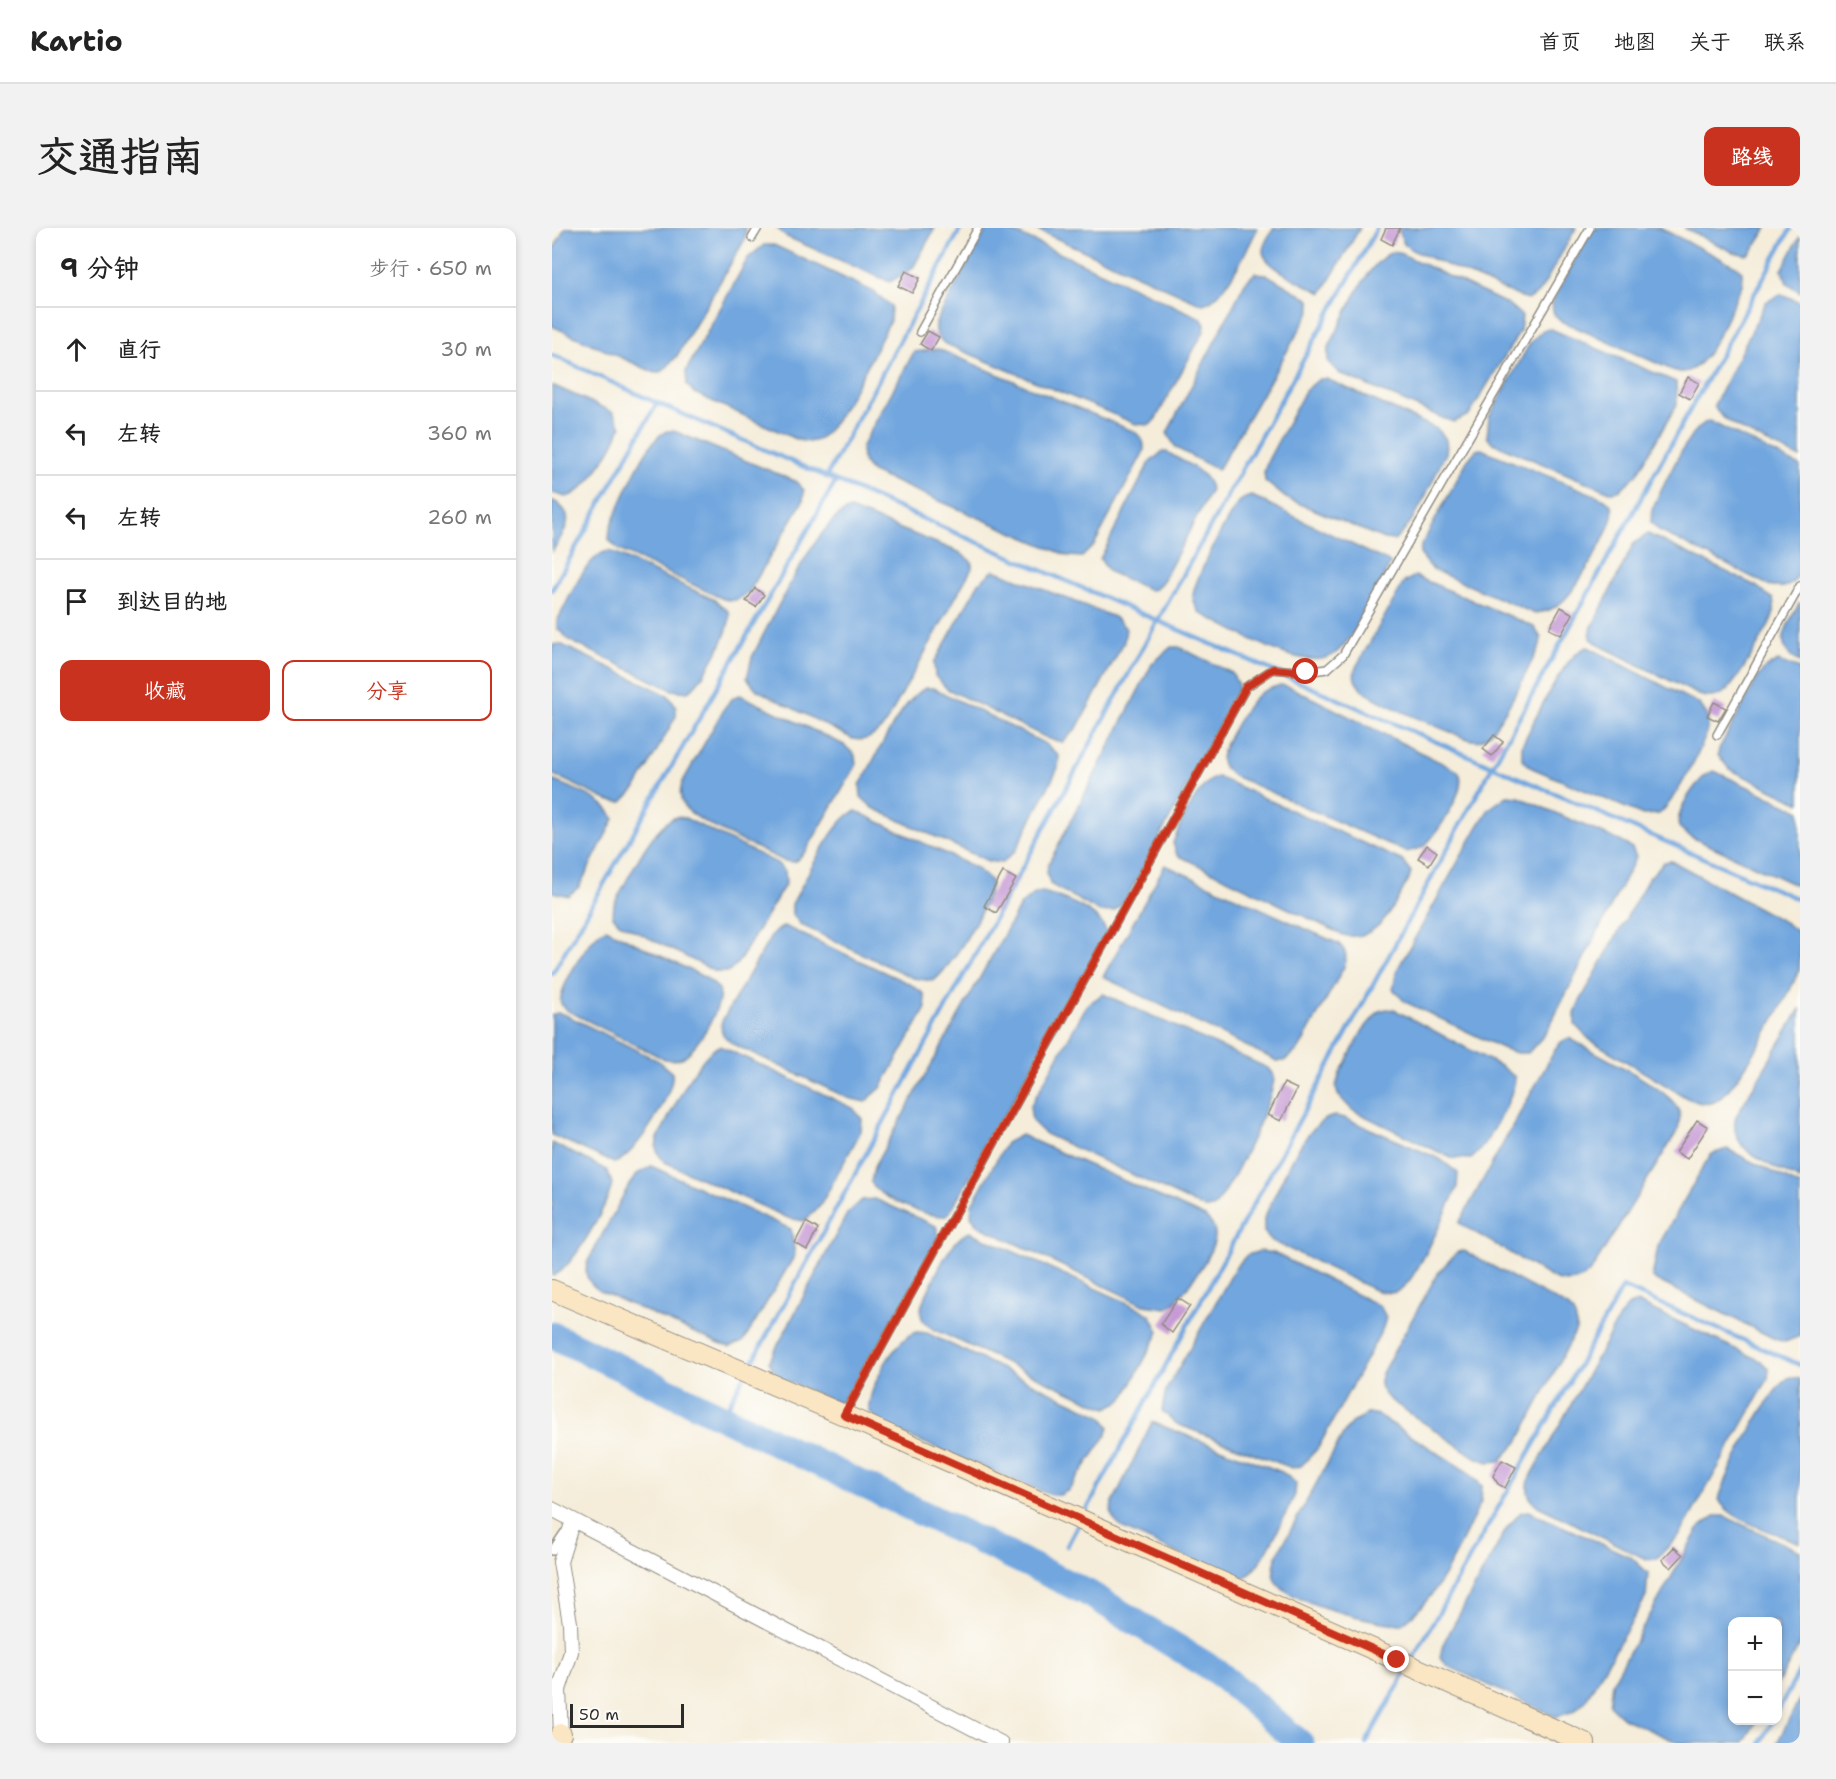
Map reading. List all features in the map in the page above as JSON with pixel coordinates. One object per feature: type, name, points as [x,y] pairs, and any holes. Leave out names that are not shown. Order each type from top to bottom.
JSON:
[{"type":"street","points":[[552,1290],[844,1415],[1586,1743]]},
{"type":"street","points":[[552,1509],[1001,1743]]},
{"type":"street","points":[[559,1739],[556,1694],[571,1652],[570,1623],[560,1562],[573,1520]]},
{"type":"lane","points":[[752,238],[758,228]]},
{"type":"lane","points":[[920,332],[978,228]]},
{"type":"lane","points":[[844,1415],[1246,687],[1273,669],[1306,672],[1327,669],[1343,655],[1590,228]]},
{"type":"lane","points":[[1717,735],[1800,586]]},
{"type":"lane","points":[[552,1551],[573,1520]]},
{"type":"water","points":[[565,228],[746,228],[745,239],[677,356],[663,371],[655,373],[552,326],[552,252]]},
{"type":"water","points":[[777,228],[935,228],[913,268],[890,282],[787,237]]},
{"type":"water","points":[[987,228],[1005,228],[1201,318],[1205,325],[1204,331],[1154,422],[1149,425],[1136,424],[941,340],[936,330],[937,320]]},
{"type":"water","points":[[1033,228],[1258,228],[1227,284],[1211,301],[1202,304]]},
{"type":"water","points":[[1274,228],[1360,228],[1322,293],[1277,269],[1264,256],[1263,250],[1267,238]]},
{"type":"water","points":[[1398,228],[1576,228],[1543,286],[1537,294],[1527,300],[1412,250],[1404,244]]},
{"type":"water","points":[[1593,228],[1660,228],[1738,267],[1742,272],[1742,285],[1714,344],[1707,355],[1692,369],[1681,372],[1670,369],[1559,320],[1555,315],[1552,308],[1554,298]]},
{"type":"water","points":[[1684,228],[1767,228],[1747,255],[1733,252]]},
{"type":"water","points":[[1800,236],[1800,292],[1787,283],[1782,270]]},
{"type":"water","points":[[764,245],[774,245],[874,292],[891,306],[890,321],[846,405],[825,434],[810,442],[789,436],[694,393],[687,385],[686,371],[748,258]]},
{"type":"water","points":[[1394,252],[1509,305],[1522,316],[1520,331],[1469,415],[1454,422],[1339,373],[1328,362],[1328,349],[1365,279],[1374,266]]},
{"type":"water","points":[[1255,273],[1266,274],[1310,300],[1311,310],[1218,470],[1176,448],[1167,433],[1245,283]]},
{"type":"water","points":[[1781,294],[1800,302],[1800,458],[1726,420],[1714,405],[1766,302]]},
{"type":"water","points":[[1551,329],[1676,382],[1677,404],[1637,474],[1619,491],[1610,492],[1493,443],[1487,437],[1489,417],[1530,343],[1543,330]]},
{"type":"water","points":[[938,349],[1135,432],[1141,439],[1144,444],[1143,453],[1094,545],[1082,557],[1068,556],[872,472],[866,466],[861,454],[862,446],[914,352]]},
{"type":"water","points":[[1319,379],[1327,379],[1437,429],[1446,440],[1446,453],[1424,499],[1411,521],[1395,540],[1384,539],[1286,498],[1265,481],[1264,472],[1268,460],[1305,391]]},
{"type":"water","points":[[552,385],[613,412],[621,426],[599,468],[583,487],[566,497],[552,493]]},
{"type":"water","points":[[1709,421],[1800,466],[1800,573],[1788,586],[1770,586],[1659,531],[1651,522],[1652,509],[1685,446],[1693,434]]},
{"type":"water","points":[[667,431],[674,431],[795,481],[804,490],[803,501],[749,592],[738,599],[728,600],[719,597],[619,550],[609,540],[610,527],[634,473],[650,446]]},
{"type":"water","points":[[1481,449],[1605,499],[1612,506],[1609,526],[1586,570],[1569,594],[1549,610],[1533,613],[1433,570],[1420,554],[1421,546],[1467,461],[1476,450]]},
{"type":"water","points":[[1162,452],[1167,452],[1200,472],[1206,478],[1211,490],[1164,579],[1156,589],[1150,590],[1109,572],[1100,559],[1149,463]]},
{"type":"water","points":[[1252,496],[1391,563],[1352,635],[1336,653],[1323,659],[1306,659],[1288,655],[1248,638],[1200,613],[1195,605],[1193,596],[1195,588],[1212,548],[1239,502]]},
{"type":"water","points":[[552,500],[566,512],[567,524],[552,552]]},
{"type":"water","points":[[850,509],[959,552],[972,562],[972,568],[884,726],[874,735],[863,740],[853,739],[757,690],[747,678],[752,657],[809,551],[837,517]]},
{"type":"water","points":[[1648,534],[1756,586],[1773,599],[1774,612],[1760,641],[1730,687],[1719,695],[1709,697],[1699,695],[1601,646],[1590,638],[1591,629],[1634,543]]},
{"type":"water","points":[[609,551],[715,600],[729,612],[726,631],[716,655],[688,692],[672,690],[570,641],[557,628],[557,621],[585,569],[601,554]]},
{"type":"water","points":[[994,570],[1114,617],[1126,628],[1124,642],[1077,728],[1063,742],[1049,739],[947,689],[935,676],[934,663],[979,583]]},
{"type":"water","points":[[1415,576],[1534,627],[1541,638],[1540,646],[1505,712],[1497,725],[1480,740],[1462,737],[1391,706],[1365,692],[1355,681],[1356,667],[1404,582]]},
{"type":"water","points":[[1800,602],[1800,662],[1786,649],[1784,635]]},
{"type":"water","points":[[560,644],[668,695],[676,707],[676,716],[636,788],[622,802],[609,801],[552,774],[552,645]]},
{"type":"water","points":[[1171,647],[1179,647],[1232,673],[1238,685],[1237,694],[1126,899],[1114,911],[1100,912],[1050,884],[1047,873],[1048,865],[1152,664]]},
{"type":"water","points":[[1588,647],[1699,704],[1706,713],[1708,725],[1706,734],[1696,758],[1681,786],[1659,814],[1643,815],[1532,768],[1522,759],[1522,745],[1550,690],[1569,661]]},
{"type":"water","points":[[1778,661],[1800,669],[1800,803],[1729,769],[1718,755],[1719,749],[1758,677],[1765,668]]},
{"type":"water","points":[[1281,685],[1290,687],[1458,771],[1461,778],[1456,798],[1444,821],[1424,846],[1406,852],[1232,775],[1223,767],[1221,760],[1225,745],[1248,706],[1262,692]]},
{"type":"water","points":[[926,688],[933,688],[1046,744],[1059,756],[1058,768],[1016,850],[1002,863],[988,861],[873,808],[861,797],[860,785],[889,732],[907,705]]},
{"type":"water","points":[[740,695],[844,745],[855,755],[856,766],[806,851],[795,862],[784,861],[715,828],[691,813],[681,800],[682,783],[725,707],[734,697]]},
{"type":"water","points":[[1714,771],[1800,811],[1800,887],[1689,836],[1679,827],[1680,812],[1689,795],[1702,779]]},
{"type":"water","points":[[1218,777],[1403,861],[1411,872],[1409,879],[1384,920],[1366,934],[1343,935],[1177,855],[1173,843],[1185,816],[1204,786]]},
{"type":"water","points":[[552,780],[578,790],[604,805],[614,819],[579,887],[568,896],[552,892]]},
{"type":"water","points":[[1507,796],[1519,797],[1622,842],[1632,848],[1636,857],[1546,1033],[1528,1053],[1517,1053],[1504,1049],[1405,1002],[1393,989],[1397,970],[1477,828],[1489,809]]},
{"type":"water","points":[[856,811],[976,868],[991,881],[984,904],[968,935],[949,964],[933,981],[913,978],[801,925],[792,914],[792,904],[820,852],[838,825]]},
{"type":"water","points":[[676,817],[685,818],[777,863],[785,871],[786,883],[740,960],[729,972],[716,972],[619,923],[613,916],[614,904],[649,842],[667,822]]},
{"type":"water","points":[[1672,861],[1786,923],[1800,934],[1799,971],[1784,1001],[1761,1042],[1735,1081],[1724,1095],[1710,1103],[1700,1103],[1687,1098],[1590,1040],[1575,1025],[1575,1014],[1579,1003],[1648,879],[1664,862]]},
{"type":"water","points":[[1165,865],[1339,944],[1344,949],[1346,957],[1344,967],[1299,1049],[1284,1061],[1277,1061],[1103,977]]},
{"type":"water","points":[[1043,892],[1072,902],[1091,913],[1104,927],[1107,936],[950,1212],[945,1216],[927,1213],[893,1200],[875,1188],[871,1182],[874,1167],[1021,904],[1036,893]]},
{"type":"water","points":[[784,926],[910,984],[924,994],[926,1008],[881,1088],[865,1102],[848,1098],[733,1044],[723,1034],[722,1021],[773,933]]},
{"type":"water","points":[[606,929],[706,978],[719,989],[717,1005],[708,1026],[695,1046],[682,1058],[664,1059],[568,1011],[561,1004],[564,988],[576,963],[592,940]]},
{"type":"water","points":[[1103,994],[1268,1068],[1274,1076],[1267,1103],[1250,1144],[1229,1184],[1213,1208],[1204,1208],[1045,1134],[1032,1121],[1030,1107],[1087,1005]]},
{"type":"water","points":[[1800,1009],[1800,1180],[1754,1156],[1738,1139],[1735,1129],[1736,1116]]},
{"type":"water","points":[[1395,1010],[1502,1067],[1515,1077],[1499,1121],[1471,1159],[1451,1158],[1352,1110],[1338,1095],[1336,1087],[1339,1075],[1363,1030],[1379,1011]]},
{"type":"water","points":[[564,1014],[659,1061],[672,1073],[667,1095],[652,1124],[632,1150],[614,1163],[552,1135],[552,1015]]},
{"type":"water","points":[[1569,1038],[1658,1089],[1677,1107],[1680,1118],[1678,1130],[1591,1271],[1579,1280],[1567,1282],[1556,1280],[1459,1223],[1555,1050],[1561,1042]]},
{"type":"water","points":[[720,1046],[853,1108],[862,1119],[861,1131],[820,1206],[804,1221],[788,1218],[665,1162],[658,1154],[656,1145],[658,1138],[685,1086],[703,1060]]},
{"type":"water","points":[[1335,1116],[1345,1118],[1440,1159],[1458,1173],[1457,1188],[1431,1243],[1415,1273],[1397,1292],[1377,1291],[1272,1241],[1264,1232],[1264,1218],[1302,1143],[1323,1120]]},
{"type":"water","points":[[1021,1135],[1205,1217],[1209,1221],[1215,1233],[1210,1251],[1197,1274],[1173,1303],[1167,1308],[1144,1305],[979,1226],[971,1216],[972,1204],[1006,1143]]},
{"type":"water","points":[[552,1143],[607,1170],[612,1184],[597,1220],[579,1250],[560,1272],[552,1276]]},
{"type":"water","points":[[1727,1149],[1800,1186],[1800,1336],[1785,1342],[1652,1278],[1658,1246],[1706,1162],[1712,1154]]},
{"type":"water","points":[[651,1166],[791,1229],[795,1255],[743,1342],[730,1347],[722,1345],[600,1291],[592,1285],[588,1278],[586,1270],[588,1261],[629,1185],[637,1174]]},
{"type":"water","points":[[875,1199],[936,1226],[939,1237],[851,1398],[838,1403],[782,1379],[775,1373],[769,1362],[847,1214],[862,1200]]},
{"type":"water","points":[[970,1232],[1141,1309],[1151,1316],[1159,1332],[1121,1401],[1107,1408],[1098,1405],[926,1324],[921,1316],[922,1304],[936,1274],[955,1243]]},
{"type":"water","points":[[1260,1251],[1274,1253],[1380,1306],[1386,1317],[1383,1328],[1318,1448],[1301,1466],[1292,1468],[1177,1424],[1162,1411],[1166,1390],[1236,1267],[1247,1255]]},
{"type":"water","points":[[1464,1251],[1568,1307],[1576,1320],[1576,1330],[1518,1442],[1500,1461],[1489,1462],[1475,1457],[1390,1400],[1380,1387],[1383,1371],[1438,1273],[1457,1252]]},
{"type":"water","points":[[1635,1303],[1761,1361],[1769,1369],[1768,1379],[1680,1535],[1656,1559],[1646,1559],[1538,1506],[1528,1491],[1529,1480],[1620,1316],[1629,1305]]},
{"type":"water","points":[[917,1332],[927,1333],[1103,1417],[1109,1427],[1106,1436],[1069,1490],[1060,1495],[1051,1495],[883,1426],[869,1411],[873,1390],[892,1354],[909,1336]]},
{"type":"water","points":[[1790,1377],[1800,1379],[1800,1543],[1743,1520],[1724,1507],[1719,1499],[1739,1452],[1760,1414],[1781,1384]]},
{"type":"water","points":[[1369,1413],[1378,1415],[1468,1472],[1482,1486],[1481,1502],[1439,1584],[1416,1613],[1402,1624],[1353,1616],[1312,1603],[1281,1587],[1273,1575],[1277,1555],[1343,1435],[1351,1423]]},
{"type":"water","points":[[1152,1422],[1282,1472],[1296,1483],[1295,1495],[1270,1545],[1263,1558],[1246,1577],[1237,1580],[1128,1531],[1114,1520],[1112,1504]]},
{"type":"water","points":[[1528,1511],[1631,1557],[1648,1573],[1646,1597],[1585,1701],[1574,1711],[1556,1717],[1448,1666],[1440,1657],[1443,1644],[1507,1528],[1521,1512]]},
{"type":"water","points":[[1715,1516],[1724,1516],[1800,1551],[1800,1644],[1782,1677],[1782,1617],[1728,1617],[1728,1725],[1754,1725],[1743,1743],[1679,1743],[1623,1718],[1609,1705],[1612,1683],[1700,1527]]},
{"type":"water","points":[[1800,1698],[1800,1743],[1777,1743]]},
{"type":"building","points":[[1386,228],[1400,228],[1392,245],[1381,239]]},
{"type":"building","points":[[906,271],[920,278],[912,293],[898,286]]},
{"type":"building","points":[[928,331],[939,337],[931,351],[920,344]]},
{"type":"building","points":[[1688,377],[1699,383],[1690,399],[1679,393]]},
{"type":"building","points":[[755,588],[764,595],[756,607],[746,601]]},
{"type":"building","points":[[1561,607],[1573,614],[1561,635],[1549,629]]},
{"type":"building","points":[[1714,702],[1726,708],[1718,721],[1707,716]]},
{"type":"building","points":[[1494,735],[1503,742],[1492,756],[1483,749]]},
{"type":"building","points":[[1427,845],[1437,852],[1429,865],[1418,858]]},
{"type":"building","points":[[1003,872],[1016,879],[996,913],[984,906]]},
{"type":"building","points":[[1284,1083],[1297,1089],[1281,1121],[1268,1115]]},
{"type":"building","points":[[1697,1120],[1708,1127],[1687,1159],[1676,1152]]},
{"type":"building","points":[[806,1222],[818,1229],[807,1250],[795,1243]]},
{"type":"building","points":[[1178,1298],[1190,1306],[1172,1333],[1161,1324]]},
{"type":"building","points":[[1502,1460],[1516,1467],[1505,1488],[1498,1484],[1493,1476]]},
{"type":"building","points":[[1674,1547],[1683,1555],[1671,1568],[1662,1560]]},
{"type":"waterway","points":[[826,477],[961,228]]},
{"type":"waterway","points":[[749,1368],[1158,620],[1377,228]]},
{"type":"waterway","points":[[1084,1515],[1493,765],[1791,228]]},
{"type":"waterway","points":[[552,355],[657,403],[1800,900]]},
{"type":"waterway","points":[[552,590],[657,403]]},
{"type":"waterway","points":[[552,974],[836,481]]},
{"type":"waterway","points":[[1411,1662],[1623,1287],[1800,1365]]},
{"type":"waterway","points":[[552,1335],[1088,1593],[1216,1671],[1300,1743]]},
{"type":"waterway","points":[[729,1404],[743,1378]]},
{"type":"waterway","points":[[1067,1546],[1078,1525]]},
{"type":"waterway","points":[[1366,1743],[1407,1670]]},
{"type":"waterway","points":[[1782,1704],[1800,1670]]},
{"type":"waterway","points":[[1760,1743],[1770,1725]]},
{"type":"route","points":[[1306,672],[1273,669],[1246,687],[844,1415],[1155,1555],[1397,1660]]}]
